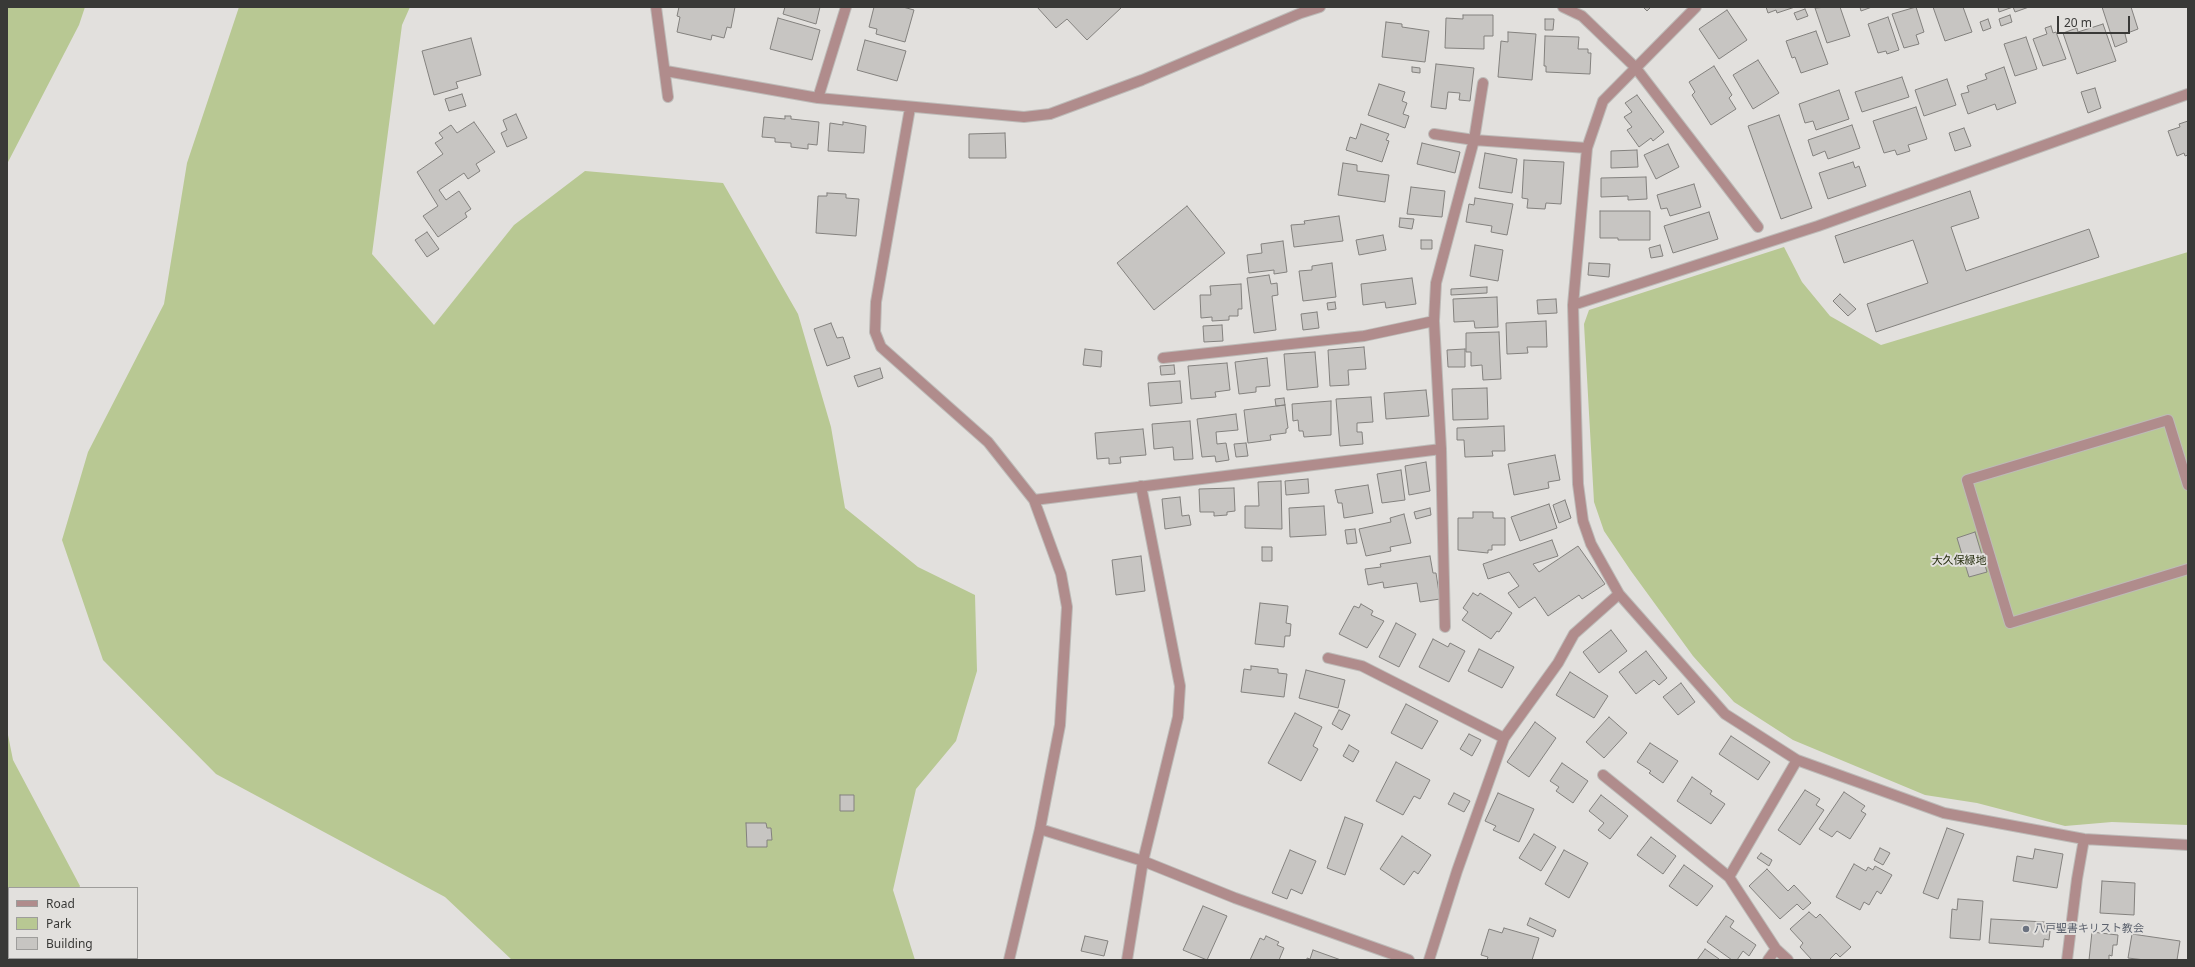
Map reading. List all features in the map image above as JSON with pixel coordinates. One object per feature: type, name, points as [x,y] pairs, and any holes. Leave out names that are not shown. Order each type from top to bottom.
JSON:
[{"type":"street","points":[[656,7],[666,71],[668,97]]},
{"type":"street","points":[[818,98],[846,7]]},
{"type":"street","points":[[666,71],[818,98],[910,108],[1024,117],[1050,114],[1142,80],[1300,10],[1320,7]]},
{"type":"street","points":[[1563,7],[1582,16],[1635,67],[1758,227]]},
{"type":"street","points":[[1696,7],[1603,101],[1587,148],[1573,305],[1578,484],[1583,521],[1590,544],[1619,594],[1725,714],[1797,760],[1944,813],[2084,839],[2188,845]]},
{"type":"street","points":[[1445,628],[1441,449],[1434,321],[1436,283],[1474,140],[1484,83]]},
{"type":"street","points":[[1573,305],[1818,226],[2188,94]]},
{"type":"street","points":[[910,108],[876,302],[875,332],[881,347],[988,442],[1034,500],[1061,574],[1067,607],[1060,725],[1040,829],[1009,960]]},
{"type":"street","points":[[1434,134],[1474,140],[1587,148]]},
{"type":"street","points":[[1163,358],[1364,336],[1434,321]]},
{"type":"street","points":[[2188,486],[2168,420],[1967,480],[2010,623],[2188,569]]},
{"type":"street","points":[[1034,500],[1441,449]]},
{"type":"street","points":[[1126,960],[1143,861],[1178,717],[1180,686],[1141,486]]},
{"type":"street","points":[[1429,960],[1457,871],[1504,738],[1558,663],[1574,634],[1619,594]]},
{"type":"street","points":[[1328,658],[1362,666],[1504,738]]},
{"type":"street","points":[[1729,877],[1797,760]]},
{"type":"street","points":[[1603,775],[1729,877],[1776,949],[1788,960]]},
{"type":"street","points":[[1040,829],[1143,861],[1235,898],[1410,960]]},
{"type":"street","points":[[2068,960],[2076,879],[2084,839]]},
{"type":"street","points":[[1768,960],[1776,949]]},
{"type":"green space","points":[[7,7],[85,7],[79,25],[7,164]]},
{"type":"green space","points":[[239,7],[410,7],[402,25],[372,254],[434,325],[514,225],[585,171],[723,183],[798,314],[831,427],[845,508],[918,567],[975,595],[977,671],[956,741],[916,789],[893,890],[915,960],[512,960],[445,897],[216,774],[103,660],[62,540],[88,452],[164,304],[187,163]]},
{"type":"green space","name":"大久保緑地","points":[[1784,247],[1802,282],[1830,316],[1881,345],[2188,252],[2188,825],[2112,822],[2065,826],[1977,803],[1925,795],[1793,740],[1734,702],[1693,656],[1631,571],[1604,531],[1594,502],[1584,324],[1589,310]]},
{"type":"green space","points":[[7,730],[13,760],[80,886],[8,887],[8,926]]},
{"type":"building","points":[[679,7],[735,7],[731,28],[727,27],[724,38],[712,35],[711,40],[677,32],[680,17],[677,16]]},
{"type":"building","points":[[785,7],[820,7],[816,24],[783,14]]},
{"type":"building","points":[[874,7],[903,7],[914,10],[905,42],[876,34],[877,29],[869,27]]},
{"type":"building","points":[[1037,7],[1122,7],[1087,40],[1067,19],[1056,28]]},
{"type":"building","points":[[1643,7],[1651,7],[1647,11]]},
{"type":"building","points":[[1766,7],[1795,7],[1777,13],[1776,10],[1768,13]]},
{"type":"building","points":[[1840,7],[1850,36],[1827,43],[1815,8]]},
{"type":"building","points":[[1860,7],[1872,7],[1861,11]]},
{"type":"building","points":[[1916,7],[1924,32],[1916,35],[1919,44],[1904,48],[1892,14]]},
{"type":"building","points":[[1933,7],[1963,7],[1972,32],[1945,41]]},
{"type":"building","points":[[1998,7],[2013,7],[1999,12]]},
{"type":"building","points":[[2013,7],[2029,7],[2015,12]]},
{"type":"building","points":[[2102,7],[2131,7],[2138,29],[2125,34],[2127,42],[2115,47]]},
{"type":"building","points":[[1805,9],[1808,16],[1797,20],[1794,13]]},
{"type":"building","points":[[1727,10],[1747,40],[1719,59],[1699,29]]},
{"type":"building","points":[[1463,15],[1493,15],[1493,36],[1484,36],[1484,49],[1445,48],[1446,18],[1463,19]]},
{"type":"building","points":[[2010,15],[2012,22],[2001,26],[1999,19]]},
{"type":"building","points":[[1888,17],[1899,50],[1887,54],[1886,51],[1878,53],[1868,24]]},
{"type":"building","points":[[778,18],[820,30],[812,60],[770,49]]},
{"type":"building","points":[[1545,19],[1554,19],[1553,30],[1545,30]]},
{"type":"building","points":[[1988,19],[1991,28],[1983,31],[1980,22]]},
{"type":"building","points":[[1386,22],[1402,24],[1402,27],[1429,31],[1425,62],[1382,57]]},
{"type":"building","points":[[2103,24],[2116,61],[2077,74],[2063,33],[2077,28],[2078,32]]},
{"type":"building","points":[[2051,26],[2053,33],[2056,32],[2066,59],[2043,66],[2033,39],[2047,34],[2045,28]]},
{"type":"building","points":[[1816,31],[1828,64],[1801,73],[1795,57],[1792,58],[1786,41]]},
{"type":"building","points":[[1508,32],[1536,34],[1532,80],[1498,77],[1501,41],[1508,42]]},
{"type":"building","points":[[1545,36],[1579,37],[1578,49],[1588,49],[1588,53],[1591,53],[1590,74],[1546,72],[1546,66],[1544,66]]},
{"type":"building","points":[[2026,37],[2037,69],[2015,76],[2004,44]]},
{"type":"building","points":[[471,38],[481,75],[456,82],[458,88],[434,95],[422,51]]},
{"type":"building","points":[[865,40],[906,51],[897,81],[857,70]]},
{"type":"building","points":[[1758,60],[1779,93],[1753,109],[1733,75]]},
{"type":"building","points":[[1436,64],[1474,68],[1470,101],[1459,100],[1460,93],[1448,92],[1446,109],[1431,107]]},
{"type":"building","points":[[1714,66],[1732,95],[1729,98],[1736,109],[1711,125],[1692,95],[1695,92],[1689,82]]},
{"type":"building","points":[[1412,67],[1420,68],[1420,73],[1412,72]]},
{"type":"building","points":[[2004,67],[2016,103],[1997,110],[1995,104],[1968,114],[1961,94],[1969,92],[1967,86],[1987,79],[1985,74]]},
{"type":"building","points":[[1902,77],[1909,97],[1862,112],[1855,92]]},
{"type":"building","points":[[1947,79],[1956,105],[1924,116],[1915,90]]},
{"type":"building","points":[[1379,84],[1405,92],[1402,101],[1407,103],[1403,114],[1409,116],[1405,128],[1368,115]]},
{"type":"building","points":[[2095,88],[2101,108],[2088,113],[2081,92]]},
{"type":"building","points":[[1839,90],[1849,119],[1816,130],[1813,121],[1805,123],[1799,104]]},
{"type":"building","points":[[462,94],[466,106],[449,111],[445,99]]},
{"type":"building","points":[[1637,95],[1664,132],[1653,141],[1651,138],[1639,147],[1627,130],[1632,127],[1624,117],[1632,112],[1625,103]]},
{"type":"building","points":[[1916,107],[1927,139],[1908,145],[1910,151],[1897,155],[1895,150],[1884,153],[1873,121]]},
{"type":"building","points":[[516,114],[527,138],[507,147],[501,133],[507,130],[503,120]]},
{"type":"building","points":[[1779,115],[1812,208],[1781,219],[1748,126]]},
{"type":"building","points":[[785,116],[791,116],[791,119],[819,122],[817,145],[808,144],[808,149],[791,147],[791,143],[775,142],[775,138],[762,137],[764,117],[785,119]]},
{"type":"building","points":[[2188,121],[2188,155],[2185,156],[2184,153],[2177,156],[2168,131],[2180,127],[2179,124]]},
{"type":"building","points":[[474,122],[495,152],[476,164],[480,171],[468,179],[464,173],[439,190],[446,200],[459,191],[471,209],[465,213],[467,217],[438,237],[423,216],[438,206],[417,172],[443,154],[435,143],[443,138],[439,133],[451,125],[457,133]]},
{"type":"building","points":[[843,122],[866,126],[864,153],[828,151],[830,123],[843,125]]},
{"type":"building","points":[[1361,124],[1389,134],[1386,140],[1389,141],[1382,162],[1346,150],[1350,137],[1356,139]]},
{"type":"building","points":[[1852,125],[1860,148],[1828,159],[1825,151],[1813,156],[1808,140]]},
{"type":"building","points":[[1964,128],[1971,146],[1955,151],[1949,133]]},
{"type":"building","points":[[1005,133],[1006,158],[969,158],[969,134]]},
{"type":"building","points":[[1422,143],[1460,152],[1455,173],[1417,164]]},
{"type":"building","points":[[1668,144],[1679,167],[1656,179],[1644,155]]},
{"type":"building","points":[[1637,150],[1638,167],[1611,168],[1611,151]]},
{"type":"building","points":[[1485,153],[1517,159],[1512,193],[1479,188]]},
{"type":"building","points":[[1524,160],[1564,162],[1561,204],[1546,203],[1545,209],[1527,208],[1528,199],[1522,198]]},
{"type":"building","points":[[1853,162],[1855,168],[1859,166],[1866,186],[1828,199],[1819,173]]},
{"type":"building","points":[[1343,163],[1357,165],[1357,171],[1389,175],[1385,202],[1338,195]]},
{"type":"building","points":[[1646,177],[1647,199],[1628,200],[1628,196],[1601,197],[1601,178]]},
{"type":"building","points":[[1694,184],[1701,207],[1670,216],[1667,208],[1661,209],[1657,195]]},
{"type":"building","points":[[1411,187],[1445,191],[1442,217],[1407,214]]},
{"type":"building","points":[[1970,191],[1979,218],[1951,227],[1966,271],[2089,229],[2099,257],[1876,332],[1867,304],[1928,283],[1913,240],[1844,263],[1835,236]]},
{"type":"building","points":[[827,193],[846,194],[846,198],[859,199],[856,236],[816,233],[818,196],[827,196]]},
{"type":"building","points":[[1475,198],[1513,204],[1507,235],[1491,232],[1492,226],[1466,222],[1469,204],[1474,205]]},
{"type":"building","points":[[1187,206],[1225,253],[1154,310],[1117,263]]},
{"type":"building","points":[[1600,211],[1650,211],[1650,240],[1618,240],[1618,238],[1600,238]]},
{"type":"building","points":[[1709,212],[1718,239],[1673,253],[1664,226]]},
{"type":"building","points":[[1339,216],[1343,241],[1294,247],[1291,225],[1305,224],[1304,221]]},
{"type":"building","points":[[1400,218],[1414,219],[1412,229],[1399,227]]},
{"type":"building","points":[[427,232],[439,249],[427,257],[415,240]]},
{"type":"building","points":[[1383,235],[1386,250],[1359,255],[1356,240]]},
{"type":"building","points":[[1421,240],[1432,240],[1432,249],[1421,249]]},
{"type":"building","points":[[1283,241],[1287,272],[1274,274],[1274,270],[1249,273],[1247,255],[1262,253],[1261,244]]},
{"type":"building","points":[[1475,245],[1503,250],[1498,281],[1470,276]]},
{"type":"building","points":[[1660,245],[1663,256],[1651,258],[1649,248]]},
{"type":"building","points":[[1332,263],[1336,297],[1303,301],[1299,271],[1312,270],[1312,266]]},
{"type":"building","points":[[1589,263],[1610,264],[1609,277],[1588,275]]},
{"type":"building","points":[[1269,275],[1271,284],[1277,283],[1278,295],[1272,296],[1276,330],[1254,333],[1247,278]]},
{"type":"building","points":[[1412,278],[1416,304],[1386,308],[1385,302],[1363,305],[1361,284]]},
{"type":"building","points":[[1241,284],[1242,309],[1238,309],[1238,316],[1229,316],[1229,320],[1212,321],[1212,317],[1201,318],[1200,295],[1211,295],[1210,286]]},
{"type":"building","points":[[1487,287],[1487,293],[1451,295],[1451,289]]},
{"type":"building","points":[[1840,294],[1856,309],[1848,316],[1833,301]]},
{"type":"building","points":[[1497,297],[1498,327],[1475,328],[1474,321],[1454,322],[1453,299]]},
{"type":"building","points":[[1556,299],[1557,313],[1538,314],[1537,300]]},
{"type":"building","points":[[1335,302],[1336,309],[1328,310],[1327,303]]},
{"type":"building","points":[[1317,312],[1319,328],[1303,330],[1301,314]]},
{"type":"building","points":[[1546,321],[1547,347],[1527,347],[1528,353],[1507,354],[1506,323]]},
{"type":"building","points":[[831,323],[837,338],[843,337],[850,358],[827,366],[814,329]]},
{"type":"building","points":[[1222,325],[1223,341],[1204,342],[1203,326]]},
{"type":"building","points":[[1499,332],[1501,379],[1483,380],[1482,365],[1471,366],[1471,352],[1466,352],[1466,333]]},
{"type":"building","points":[[1364,347],[1366,369],[1348,370],[1349,385],[1330,386],[1328,350]]},
{"type":"building","points":[[1085,349],[1102,351],[1101,367],[1083,365]]},
{"type":"building","points":[[1465,349],[1465,367],[1448,367],[1447,350]]},
{"type":"building","points":[[1315,352],[1318,387],[1287,390],[1284,354]]},
{"type":"building","points":[[1267,358],[1270,386],[1256,387],[1256,392],[1239,394],[1235,362]]},
{"type":"building","points":[[1227,363],[1230,390],[1215,392],[1216,397],[1191,399],[1188,366]]},
{"type":"building","points":[[1174,365],[1175,374],[1161,375],[1160,366]]},
{"type":"building","points":[[880,368],[883,378],[858,387],[854,376]]},
{"type":"building","points":[[1180,381],[1182,403],[1150,406],[1148,383]]},
{"type":"building","points":[[1487,388],[1488,419],[1453,420],[1452,389]]},
{"type":"building","points":[[1426,390],[1429,416],[1386,419],[1384,393]]},
{"type":"building","points":[[1371,397],[1373,422],[1357,423],[1357,432],[1362,432],[1363,444],[1340,446],[1336,399]]},
{"type":"building","points":[[1284,398],[1285,405],[1276,406],[1275,399]]},
{"type":"building","points":[[1331,401],[1331,435],[1304,437],[1303,431],[1299,431],[1298,420],[1293,421],[1292,404]]},
{"type":"building","points":[[1285,405],[1288,428],[1286,429],[1286,433],[1270,435],[1271,440],[1248,443],[1244,410]]},
{"type":"building","points":[[1236,414],[1238,430],[1216,432],[1217,444],[1226,443],[1229,460],[1216,462],[1215,456],[1202,457],[1197,419]]},
{"type":"building","points":[[1190,421],[1193,459],[1174,460],[1173,447],[1154,449],[1152,424]]},
{"type":"building","points":[[1504,426],[1505,451],[1492,451],[1493,456],[1465,457],[1464,440],[1457,440],[1457,428]]},
{"type":"building","points":[[1143,429],[1146,455],[1120,457],[1121,463],[1109,464],[1109,458],[1097,459],[1095,433]]},
{"type":"building","points":[[1246,443],[1248,456],[1236,457],[1234,444]]},
{"type":"building","points":[[1555,455],[1560,480],[1548,482],[1549,488],[1514,495],[1508,464]]},
{"type":"building","points":[[1426,462],[1430,491],[1409,495],[1405,466]]},
{"type":"building","points":[[1401,470],[1405,500],[1382,503],[1377,474]]},
{"type":"building","points":[[1308,479],[1309,493],[1286,495],[1285,481]]},
{"type":"building","points":[[1281,481],[1282,529],[1245,528],[1245,506],[1259,506],[1258,482]]},
{"type":"building","points":[[1368,485],[1373,513],[1344,518],[1342,503],[1338,503],[1335,490]]},
{"type":"building","points":[[1234,488],[1235,511],[1227,512],[1227,515],[1214,516],[1214,512],[1200,512],[1199,489]]},
{"type":"building","points":[[1180,497],[1182,516],[1189,515],[1191,525],[1165,529],[1162,499]]},
{"type":"building","points":[[1565,500],[1571,518],[1559,523],[1553,505]]},
{"type":"building","points":[[1549,504],[1557,528],[1520,541],[1511,517]]},
{"type":"building","points":[[1324,506],[1326,535],[1290,537],[1289,508]]},
{"type":"building","points":[[1430,508],[1431,515],[1416,519],[1414,512]]},
{"type":"building","points":[[1473,512],[1493,512],[1493,518],[1505,518],[1505,545],[1492,545],[1492,550],[1488,550],[1488,553],[1458,550],[1458,518],[1473,518]]},
{"type":"building","points":[[1404,514],[1411,543],[1390,547],[1391,551],[1366,556],[1359,529],[1391,522],[1390,518]]},
{"type":"building","points":[[1355,529],[1357,543],[1347,544],[1345,530]]},
{"type":"building","points":[[1975,532],[1987,572],[1969,577],[1957,538]]},
{"type":"building","points":[[1552,540],[1558,556],[1533,564],[1539,572],[1578,546],[1605,584],[1582,599],[1579,595],[1548,616],[1535,597],[1519,608],[1508,593],[1519,586],[1509,572],[1488,579],[1483,564]]},
{"type":"building","points":[[1262,547],[1272,547],[1272,561],[1262,561]]},
{"type":"building","points":[[1141,556],[1145,591],[1116,595],[1112,560]]},
{"type":"building","points":[[1430,556],[1433,573],[1436,573],[1440,599],[1420,602],[1417,583],[1384,588],[1383,582],[1368,585],[1365,569],[1381,567],[1380,564]]},
{"type":"building","points":[[1473,593],[1478,596],[1480,593],[1512,613],[1499,632],[1497,631],[1491,639],[1462,620],[1468,612],[1463,608]]},
{"type":"building","points":[[1260,603],[1288,606],[1286,623],[1291,624],[1290,636],[1285,636],[1284,647],[1255,644]]},
{"type":"building","points":[[1361,604],[1373,611],[1371,615],[1384,621],[1367,648],[1339,634],[1354,606],[1359,608]]},
{"type":"building","points":[[1396,623],[1416,634],[1399,667],[1379,657]]},
{"type":"building","points":[[1611,630],[1627,651],[1599,673],[1583,652]]},
{"type":"building","points":[[1433,639],[1448,647],[1450,643],[1465,651],[1449,682],[1419,667]]},
{"type":"building","points":[[1479,649],[1514,667],[1502,688],[1468,671]]},
{"type":"building","points":[[1646,651],[1667,678],[1659,685],[1654,680],[1636,694],[1619,672]]},
{"type":"building","points":[[1251,666],[1278,669],[1278,673],[1287,674],[1284,697],[1241,692],[1244,669],[1251,670]]},
{"type":"building","points":[[1306,670],[1345,680],[1338,708],[1299,698]]},
{"type":"building","points":[[1570,672],[1608,696],[1594,718],[1556,695]]},
{"type":"building","points":[[1681,683],[1695,702],[1678,715],[1663,697]]},
{"type":"building","points":[[1406,704],[1438,721],[1422,749],[1391,733]]},
{"type":"building","points":[[1339,710],[1350,715],[1342,730],[1332,724]]},
{"type":"building","points":[[1295,713],[1322,727],[1313,746],[1318,749],[1301,781],[1268,763]]},
{"type":"building","points":[[1609,717],[1627,733],[1604,758],[1586,742]]},
{"type":"building","points":[[1535,722],[1556,738],[1529,777],[1507,762]]},
{"type":"building","points":[[1469,734],[1481,740],[1472,756],[1460,749]]},
{"type":"building","points":[[1731,736],[1770,762],[1758,780],[1719,754]]},
{"type":"building","points":[[1650,743],[1678,761],[1663,783],[1649,773],[1651,771],[1637,762]]},
{"type":"building","points":[[1349,745],[1359,751],[1353,762],[1343,756]]},
{"type":"building","points":[[1396,762],[1430,780],[1420,799],[1414,796],[1403,815],[1376,801]]},
{"type":"building","points":[[1562,763],[1588,781],[1573,803],[1556,791],[1559,787],[1550,781]]},
{"type":"building","points":[[1692,777],[1712,791],[1710,794],[1725,804],[1711,824],[1677,801]]},
{"type":"building","points":[[1805,790],[1820,799],[1816,805],[1824,810],[1800,845],[1778,830]]},
{"type":"building","points":[[1844,792],[1865,806],[1861,811],[1866,814],[1850,839],[1837,831],[1832,837],[1819,829]]},
{"type":"building","points":[[1454,793],[1470,801],[1464,812],[1448,804]]},
{"type":"building","points":[[1498,793],[1534,809],[1519,842],[1493,830],[1496,826],[1485,821]]},
{"type":"building","points":[[840,795],[854,795],[854,811],[840,811]]},
{"type":"building","points":[[1601,795],[1628,816],[1610,839],[1598,830],[1604,823],[1589,811]]},
{"type":"building","points":[[1345,817],[1363,824],[1345,875],[1327,868]]},
{"type":"building","points":[[746,823],[766,823],[767,828],[771,828],[772,840],[767,840],[767,847],[747,847]]},
{"type":"building","points":[[1947,828],[1964,834],[1938,899],[1923,893]]},
{"type":"building","points":[[1534,834],[1556,847],[1541,871],[1519,858]]},
{"type":"building","points":[[1402,836],[1431,855],[1418,874],[1414,871],[1404,885],[1380,869]]},
{"type":"building","points":[[1651,837],[1676,856],[1663,874],[1637,855]]},
{"type":"building","points":[[1880,848],[1890,853],[1883,865],[1874,860]]},
{"type":"building","points":[[2035,849],[2063,854],[2057,888],[2013,881],[2017,856],[2033,859]]},
{"type":"building","points":[[1290,850],[1316,861],[1302,894],[1291,889],[1287,899],[1272,893]]},
{"type":"building","points":[[1564,850],[1588,863],[1569,898],[1545,884]]},
{"type":"building","points":[[1761,853],[1772,860],[1769,866],[1757,858]]},
{"type":"building","points":[[1854,864],[1866,871],[1868,867],[1873,870],[1875,866],[1892,875],[1881,894],[1877,891],[1869,905],[1864,902],[1860,910],[1836,897]]},
{"type":"building","points":[[1684,865],[1713,886],[1697,906],[1669,886]]},
{"type":"building","points":[[1767,869],[1788,891],[1794,885],[1811,903],[1803,910],[1797,904],[1780,919],[1749,886]]},
{"type":"building","points":[[2102,881],[2135,883],[2134,915],[2100,913]]},
{"type":"building","points":[[1958,899],[1983,901],[1980,940],[1950,938],[1952,909],[1957,910]]},
{"type":"building","points":[[1203,906],[1227,916],[1207,960],[1183,950]]},
{"type":"building","points":[[1809,912],[1816,918],[1820,914],[1851,947],[1840,957],[1836,953],[1829,960],[1812,960],[1800,947],[1803,943],[1790,929]]},
{"type":"building","points":[[1726,916],[1734,921],[1730,927],[1756,945],[1749,956],[1743,951],[1737,960],[1732,960],[1707,942]]},
{"type":"building","points":[[1530,918],[1556,930],[1553,937],[1527,925]]},
{"type":"building","points":[[1991,919],[2045,922],[2044,931],[2050,931],[2049,940],[2044,939],[2043,947],[1989,943]]},
{"type":"building","points":[[1504,928],[1539,938],[1532,960],[1487,960],[1488,957],[1481,955],[1489,929],[1502,933]]},
{"type":"building","points":[[2092,932],[2118,935],[2117,945],[2113,945],[2112,956],[2109,955],[2109,960],[2089,960]]},
{"type":"building","points":[[2132,934],[2180,941],[2177,960],[2145,960],[2128,958]]},
{"type":"building","points":[[1085,936],[1108,941],[1104,956],[1081,951]]},
{"type":"building","points":[[1266,936],[1279,942],[1277,945],[1284,948],[1279,960],[1250,960],[1260,938],[1264,940]]},
{"type":"building","points":[[1705,949],[1719,959],[1697,960]]},
{"type":"building","points":[[1313,950],[1341,960],[1307,960],[1307,958],[1310,959]]},
{"type":"place","name":"八戸聖書キリスト教会","points":[[2026,929]]}]
